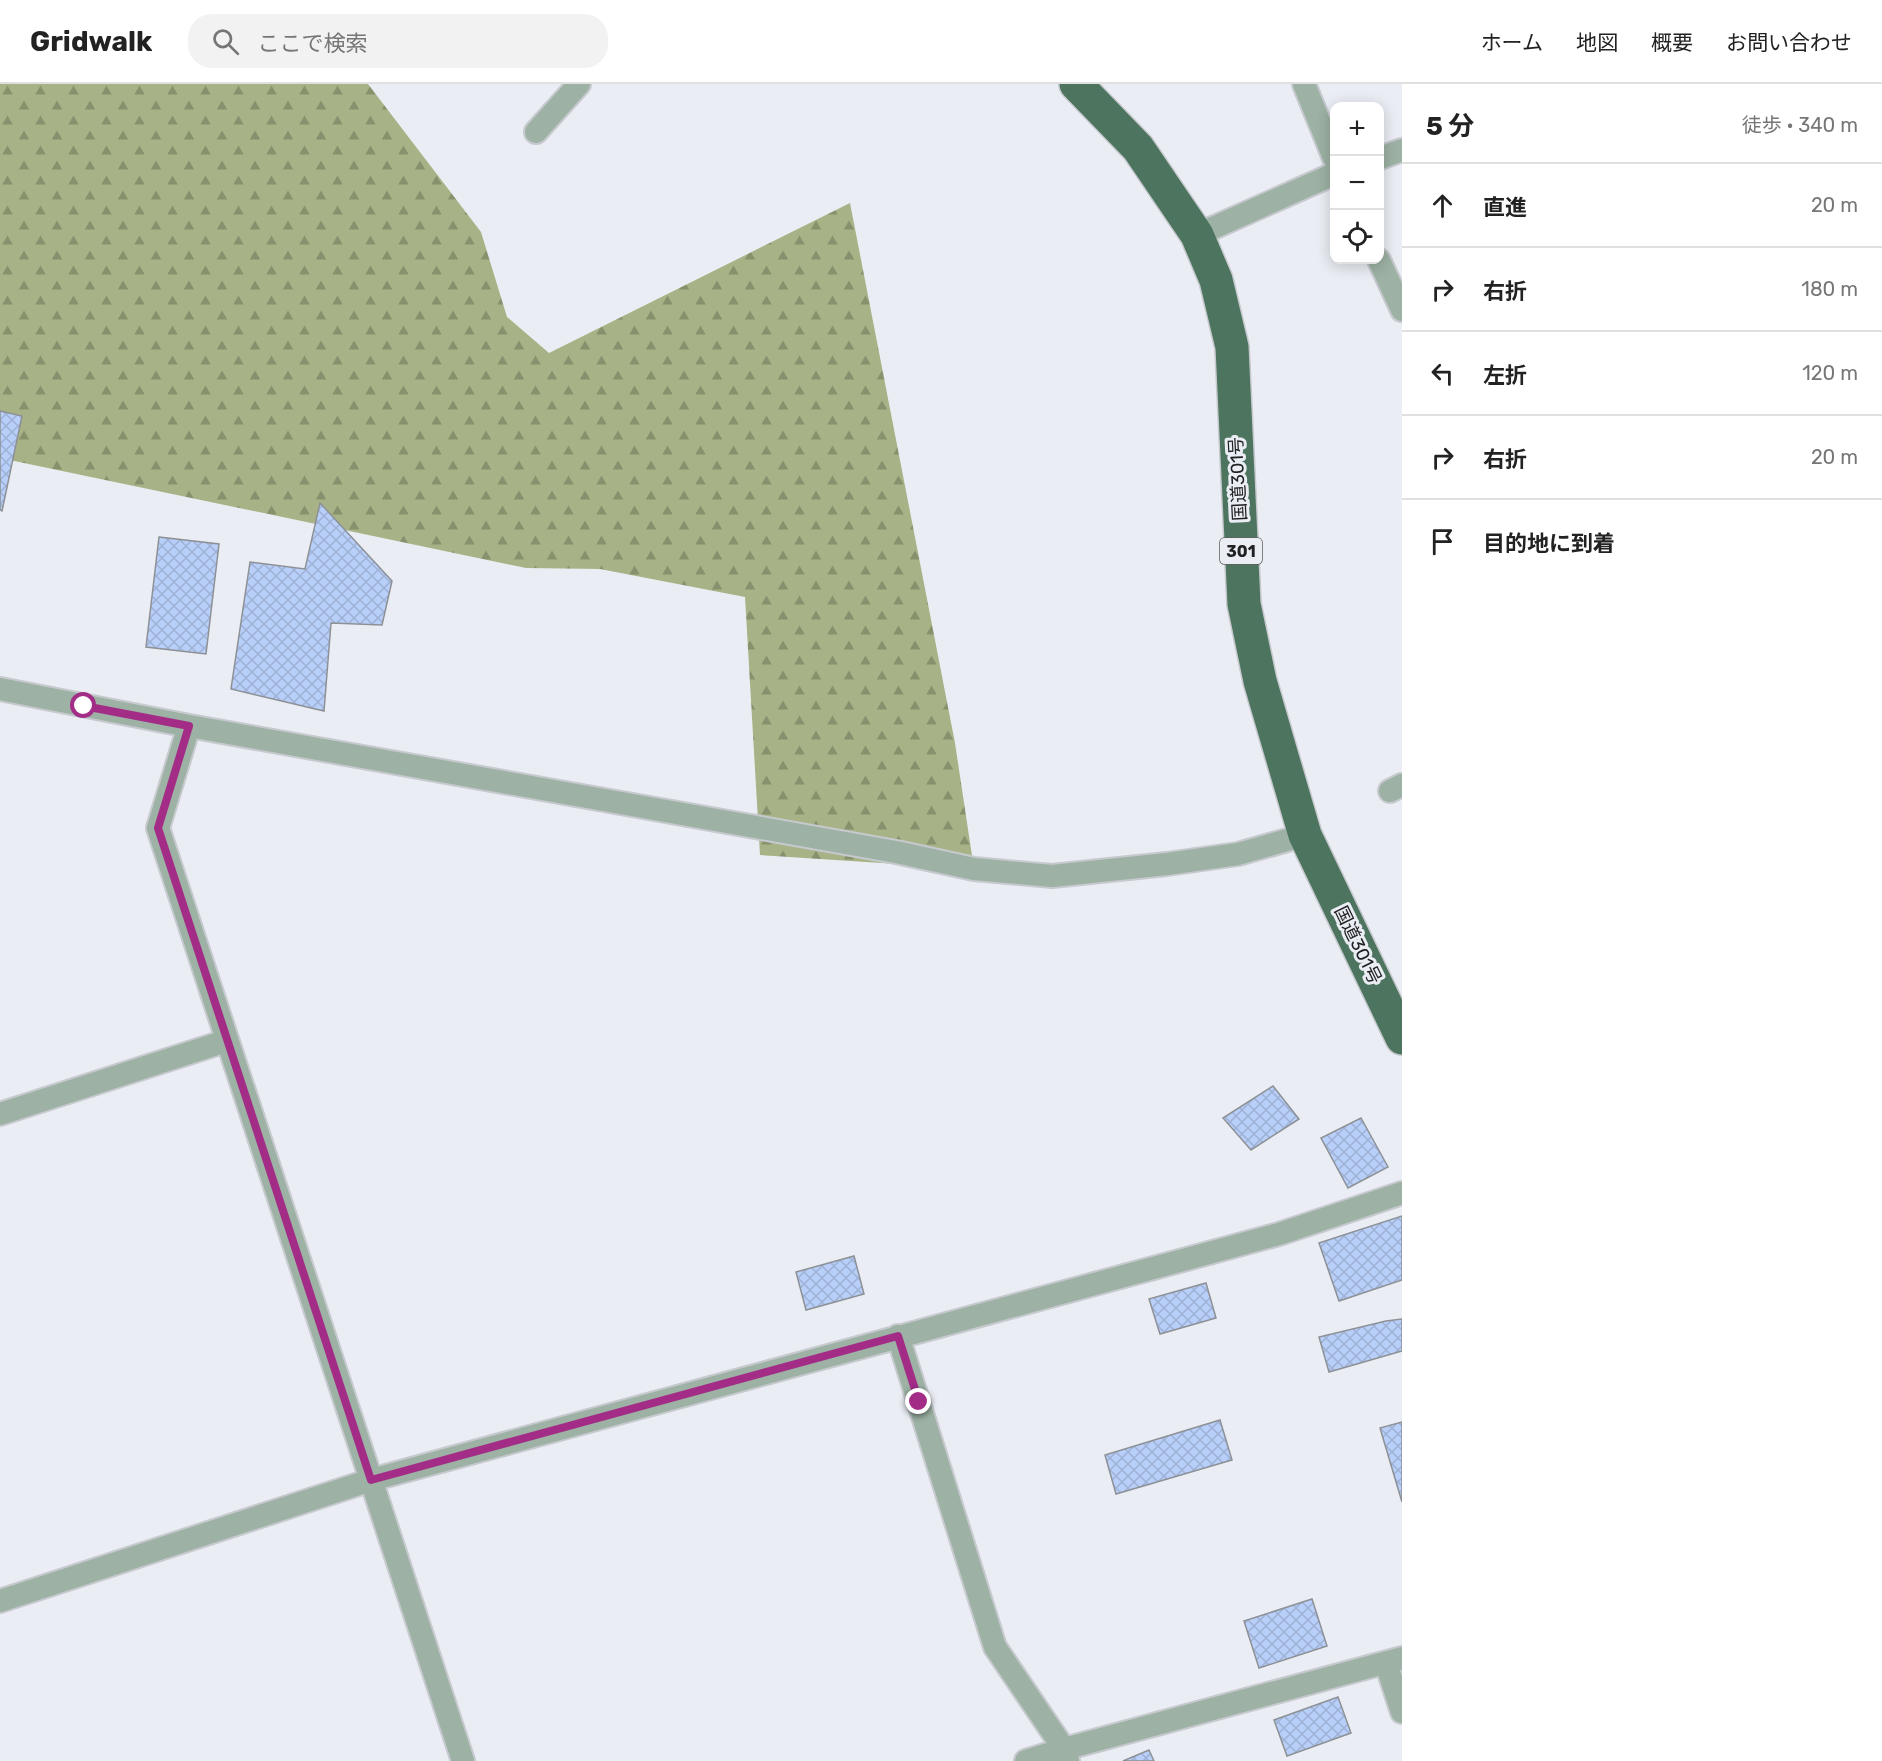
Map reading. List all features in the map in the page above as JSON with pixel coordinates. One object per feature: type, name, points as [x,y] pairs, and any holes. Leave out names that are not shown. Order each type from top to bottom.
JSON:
[{"type":"highway","name":"国道301号","points":[[1076,84],[1138,148],[1197,235],[1216,280],[1232,347],[1244,604],[1260,681],[1305,835],[1402,1038]]},
{"type":"street","points":[[536,132],[579,84]]},
{"type":"street","points":[[1304,84],[1334,156]]},
{"type":"street","points":[[1384,157],[1402,150]]},
{"type":"street","points":[[1197,235],[1330,176]]},
{"type":"street","points":[[1381,264],[1402,310]]},
{"type":"street","points":[[0,689],[189,726],[873,848],[974,869],[1052,876],[1238,854],[1305,835]]},
{"type":"street","points":[[189,726],[158,828],[464,1761]]},
{"type":"street","points":[[0,1114],[226,1041]]},
{"type":"street","points":[[0,1601],[371,1480],[1279,1234],[1402,1193]]},
{"type":"street","points":[[898,1336],[995,1647],[1066,1755]]},
{"type":"street","points":[[1026,1761],[1066,1755],[1394,1660],[1402,1712]]},
{"type":"green space","points":[[0,84],[368,84],[481,232],[507,317],[549,353],[850,203],[955,743],[974,869],[760,855],[745,597],[600,569],[526,568],[0,458]]},
{"type":"building","points":[[0,411],[22,416],[2,511],[0,510]]},
{"type":"building","points":[[320,503],[392,581],[382,625],[331,623],[324,711],[231,689],[250,562],[305,569]]},
{"type":"building","points":[[159,537],[219,544],[206,654],[146,647]]},
{"type":"building","points":[[1273,1086],[1299,1119],[1251,1150],[1223,1118]]},
{"type":"building","points":[[1361,1118],[1388,1167],[1348,1188],[1321,1138]]},
{"type":"building","points":[[1402,1216],[1402,1280],[1339,1301],[1319,1243]]},
{"type":"building","points":[[854,1256],[864,1294],[806,1310],[796,1272]]},
{"type":"building","points":[[1206,1283],[1216,1318],[1160,1334],[1149,1299]]},
{"type":"building","points":[[1402,1319],[1402,1351],[1329,1372],[1319,1337]]},
{"type":"building","points":[[1220,1420],[1232,1460],[1116,1494],[1105,1455]]},
{"type":"building","points":[[1402,1422],[1402,1502],[1380,1428]]},
{"type":"building","points":[[1312,1599],[1327,1646],[1259,1668],[1244,1621]]},
{"type":"building","points":[[1338,1697],[1351,1733],[1287,1756],[1274,1720]]},
{"type":"building","points":[[1149,1750],[1154,1761],[1123,1761]]},
{"type":"route","points":[[84,706],[189,726],[158,828],[371,1480],[898,1336],[919,1402]]}]
